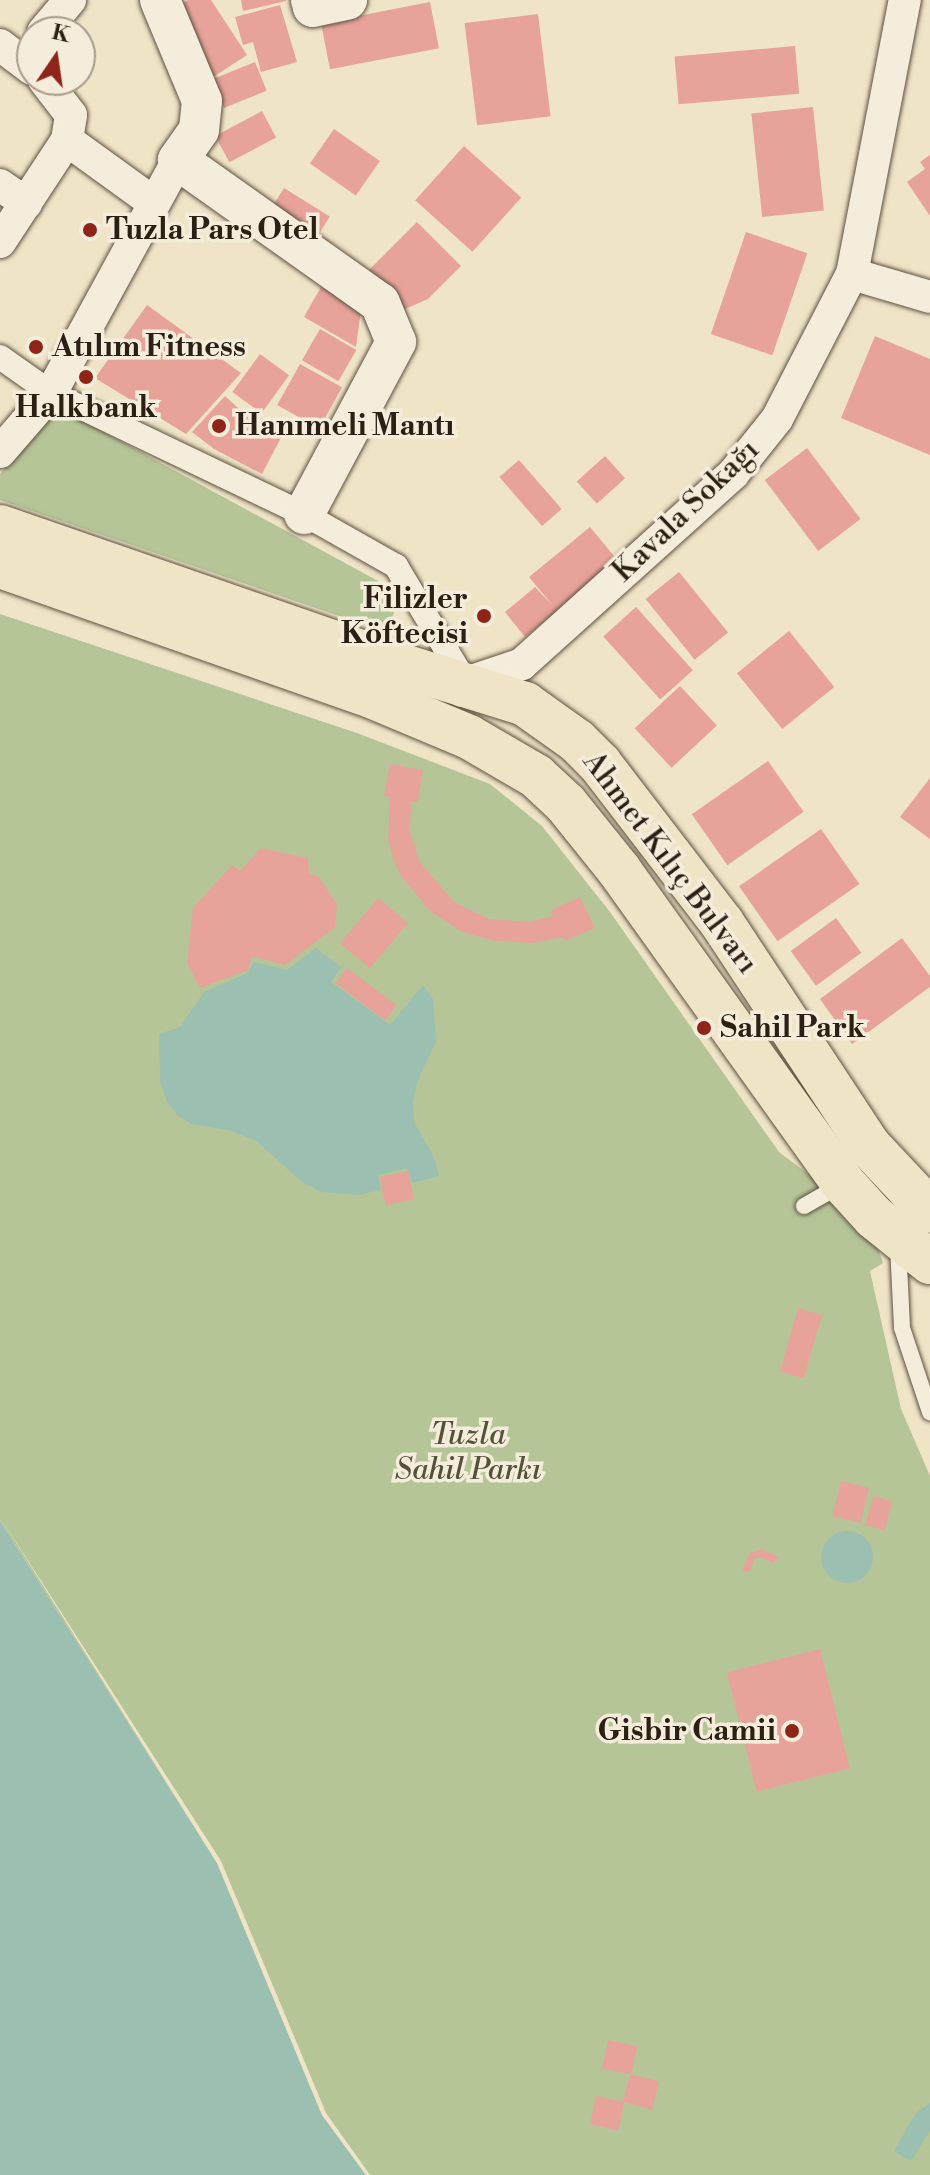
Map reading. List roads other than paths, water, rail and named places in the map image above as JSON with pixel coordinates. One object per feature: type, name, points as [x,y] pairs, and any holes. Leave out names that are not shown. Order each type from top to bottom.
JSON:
[{"type":"main road","name":"Ahmet Kılıç Bulvarı","points":[[0,527],[384,660],[466,683],[525,704],[577,741],[600,764],[722,923],[869,1146],[916,1225]]},
{"type":"main road","name":"Ahmet Kılıç Bulvarı","points":[[0,566],[371,696],[504,755],[536,776],[566,804],[619,870],[844,1184],[874,1217],[916,1225]]},
{"type":"street","points":[[56,16],[70,0]]},
{"type":"street","points":[[0,452],[51,393],[178,160],[199,130],[202,101],[160,0]]},
{"type":"street","name":"Kavala Sokağı","points":[[466,683],[522,664],[733,474],[777,419],[852,274],[905,0]]},
{"type":"street","points":[[0,242],[13,194],[67,140],[71,115],[55,96]]},
{"type":"street","points":[[67,140],[154,203]]},
{"type":"street","points":[[178,160],[380,303],[396,342],[304,514]]},
{"type":"street","points":[[852,274],[930,297]]},
{"type":"street","points":[[0,357],[51,393],[304,514],[396,566],[466,683],[447,729]]},
{"type":"lane","points":[[804,1206],[844,1184]]},
{"type":"lane","points":[[916,1225],[902,1328],[930,1412]]},
{"type":"place","name":"Tuzla Pars Otel","points":[[90,230]]},
{"type":"place","name":"Atılım Fitness","points":[[36,347]]},
{"type":"place","name":"Halkbank","points":[[86,377]]},
{"type":"place","name":"Hanımeli Mantı","points":[[219,426]]},
{"type":"place","name":"Filizler Köftecisi","points":[[484,616]]},
{"type":"place","name":"Sahil Park","points":[[704,1028]]},
{"type":"place","name":"Gisbir Camii","points":[[792,1731]]},
{"type":"park label","name":"Tuzla Sahil Parkı","points":[[468,1452]]}]
